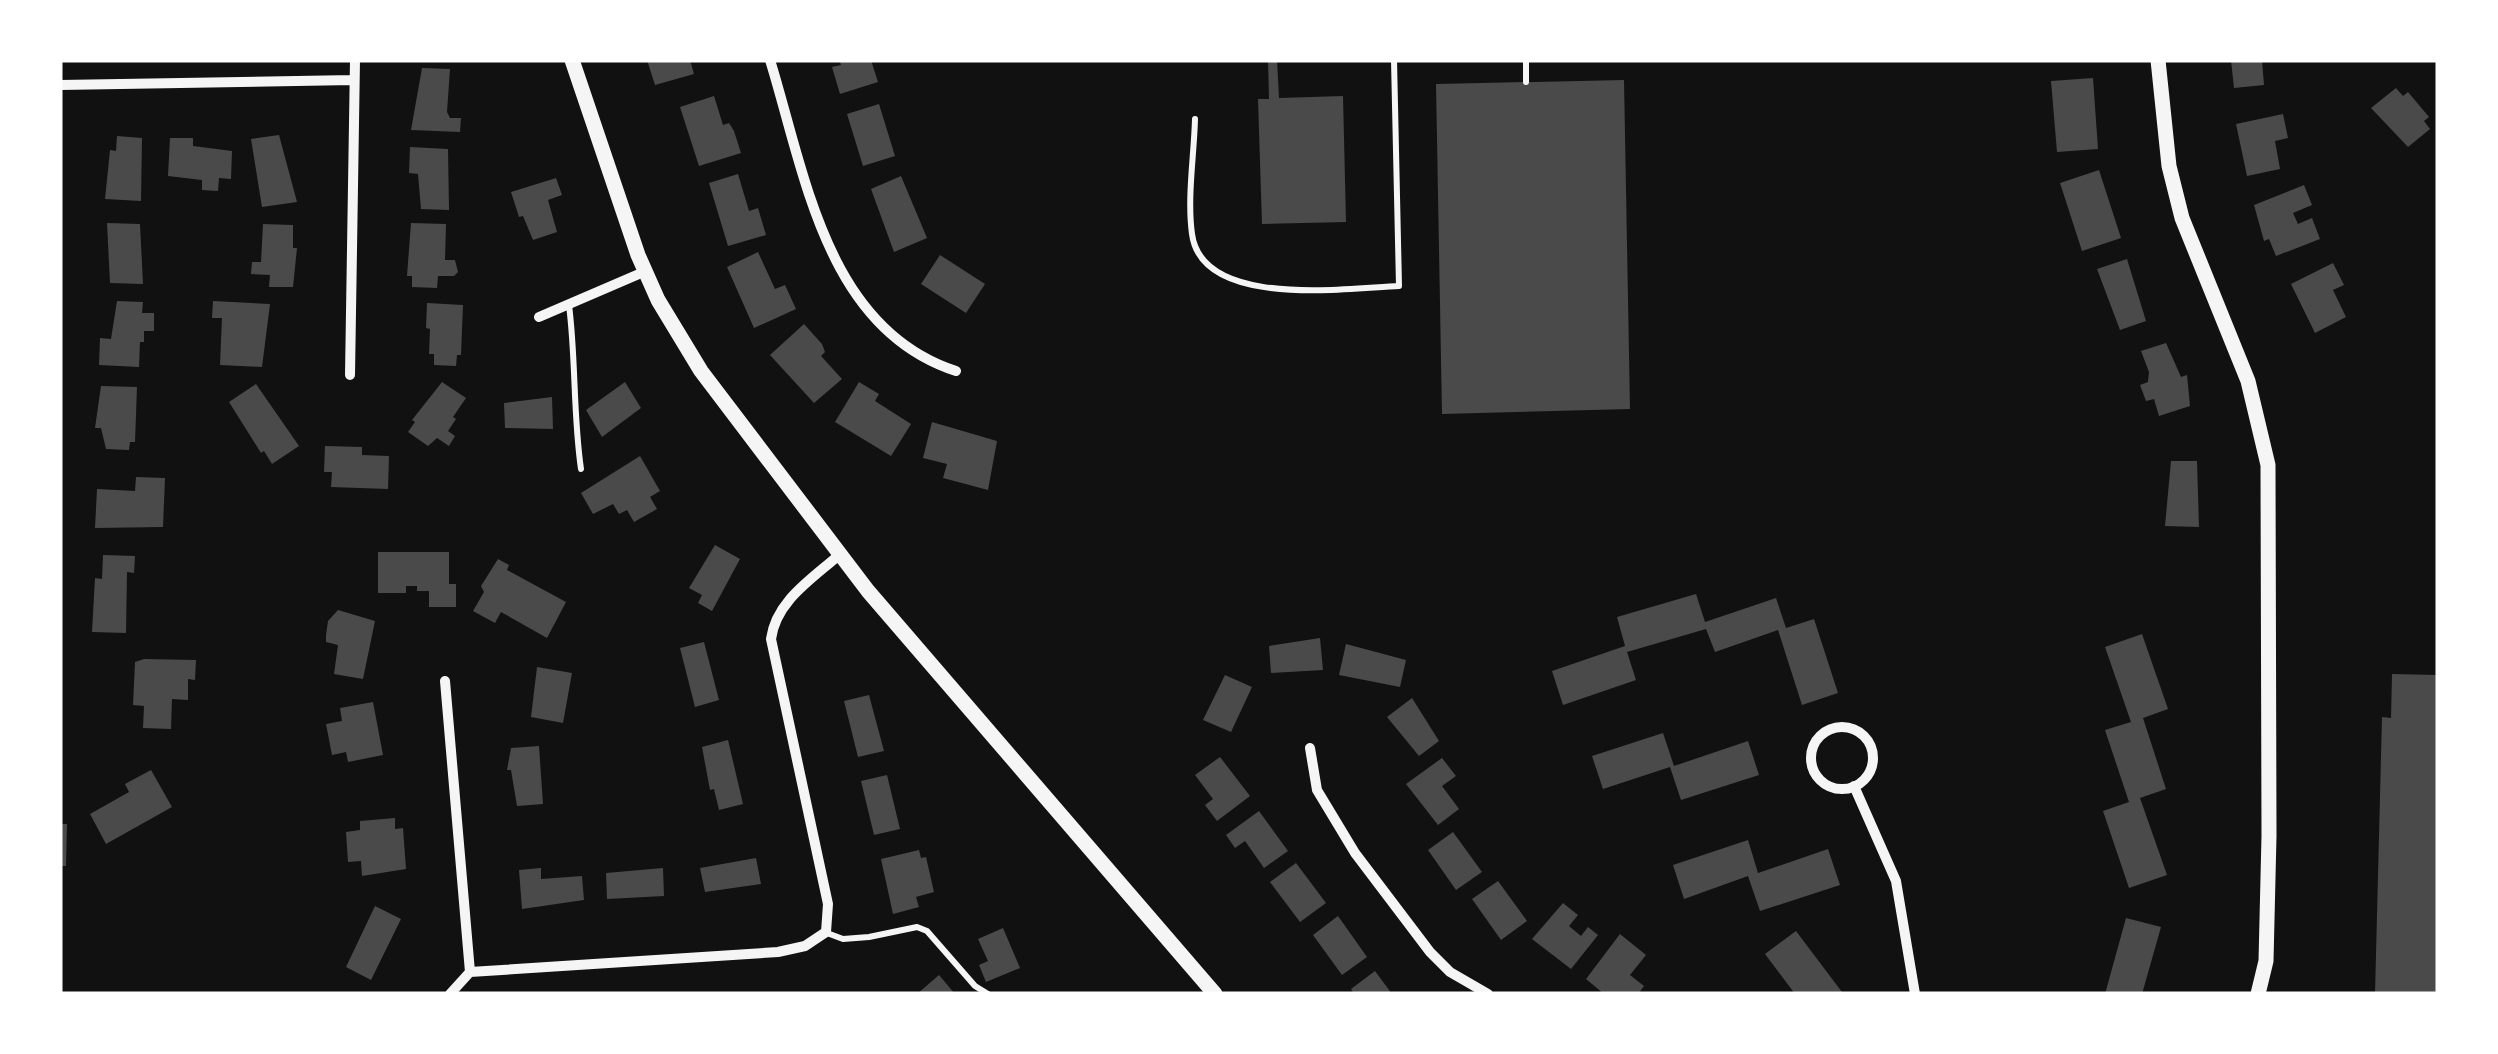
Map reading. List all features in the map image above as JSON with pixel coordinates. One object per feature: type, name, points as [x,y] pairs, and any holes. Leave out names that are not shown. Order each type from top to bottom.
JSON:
[{"type":"street","points":[[350,375],[355,60]]},
{"type":"street","points":[[572,60],[616,200],[658,300],[701,371],[839,556],[1215,994]]},
{"type":"street","points":[[770,60],[814,215],[838,264],[857,294],[902,344],[928,362],[956,371]]},
{"type":"street","points":[[2158,60],[2169,166],[2182,218],[2248,382],[2268,464],[2267,937],[2258,994]]},
{"type":"street","points":[[60,84],[353,80]]},
{"type":"street","points":[[539,317],[646,272]]},
{"type":"street","points":[[450,994],[470,972],[762,954],[808,945],[826,932],[828,904],[771,639],[787,602],[839,556]]},
{"type":"street","points":[[445,680],[470,972]]},
{"type":"street","points":[[1826,731],[1857,731],[1870,746],[1868,774],[1854,786],[1834,788],[1812,767],[1812,746],[1826,731]]},
{"type":"street","points":[[1310,748],[1317,790],[1355,854],[1430,952],[1450,972],[1488,994]]},
{"type":"street","points":[[1854,786],[1896,881],[1915,994]]},
{"type":"lane","points":[[1195,119],[1192,238],[1213,269],[1248,288],[1399,286],[1394,60]]},
{"type":"lane","points":[[1526,60],[1526,82]]},
{"type":"lane","points":[[569,305],[577,370],[573,414],[581,468]]},
{"type":"lane","points":[[826,932],[843,938],[918,927],[928,930],[974,986],[988,994]]},
{"type":"building","points":[[647,60],[690,60],[694,74],[655,85]]},
{"type":"building","points":[[839,60],[871,60],[878,82],[840,94],[832,67],[841,65]]},
{"type":"building","points":[[1268,60],[1277,60],[1279,98],[1343,96],[1346,222],[1262,224],[1258,99],[1269,99]]},
{"type":"building","points":[[2231,60],[2262,60],[2264,85],[2234,88]]},
{"type":"building","points":[[422,68],[450,69],[447,112],[450,118],[461,118],[460,132],[411,130]]},
{"type":"building","points":[[2093,78],[2098,149],[2057,152],[2051,81]]},
{"type":"building","points":[[1624,80],[1630,409],[1442,414],[1436,84]]},
{"type":"building","points":[[2396,88],[2403,96],[2408,92],[2429,117],[2424,121],[2430,129],[2408,147],[2371,108]]},
{"type":"building","points":[[714,96],[723,125],[729,123],[741,153],[699,166],[680,107]]},
{"type":"building","points":[[879,104],[895,156],[863,166],[847,114]]},
{"type":"building","points":[[2283,114],[2288,138],[2275,141],[2280,169],[2247,176],[2236,124]]},
{"type":"building","points":[[279,135],[297,202],[262,207],[251,139]]},
{"type":"building","points":[[117,136],[142,138],[141,201],[105,199],[110,150],[116,151]]},
{"type":"building","points":[[170,138],[193,138],[193,146],[232,151],[231,179],[219,178],[218,191],[202,190],[202,180],[168,176]]},
{"type":"building","points":[[410,147],[448,149],[449,210],[421,209],[418,174],[409,173]]},
{"type":"building","points":[[2099,170],[2121,238],[2082,251],[2060,183]]},
{"type":"building","points":[[738,174],[749,211],[758,208],[766,235],[728,246],[709,183]]},
{"type":"building","points":[[901,176],[927,238],[894,252],[871,189]]},
{"type":"building","points":[[556,178],[562,195],[548,200],[557,232],[533,240],[523,216],[519,217],[511,192]]},
{"type":"building","points":[[2304,185],[2312,205],[2293,213],[2298,224],[2312,218],[2320,239],[2276,256],[2269,239],[2264,241],[2254,205]]},
{"type":"building","points":[[107,223],[140,224],[143,284],[110,283]]},
{"type":"building","points":[[411,223],[446,224],[445,260],[455,260],[458,272],[454,276],[438,276],[437,288],[412,287],[412,276],[407,276]]},
{"type":"building","points":[[263,224],[293,225],[293,248],[297,248],[293,287],[269,287],[270,275],[251,274],[252,262],[261,262]]},
{"type":"building","points":[[758,252],[775,289],[785,285],[796,309],[754,328],[727,267]]},
{"type":"building","points":[[940,255],[985,284],[966,313],[921,284]]},
{"type":"building","points":[[2127,259],[2146,321],[2120,330],[2097,269]]},
{"type":"building","points":[[2333,263],[2344,285],[2333,290],[2346,317],[2315,333],[2291,284]]},
{"type":"building","points":[[117,301],[143,302],[142,313],[154,313],[154,331],[144,331],[144,342],[140,342],[139,367],[99,365],[100,338],[111,339]]},
{"type":"building","points":[[213,301],[270,304],[262,367],[220,365],[222,318],[212,318]]},
{"type":"building","points":[[427,303],[463,305],[461,355],[457,355],[456,366],[434,365],[434,354],[429,354],[430,329],[426,328]]},
{"type":"building","points":[[804,324],[822,344],[825,352],[821,356],[842,379],[814,403],[770,355]]},
{"type":"building","points":[[2166,343],[2181,377],[2187,375],[2190,406],[2159,416],[2154,399],[2146,401],[2140,385],[2148,382],[2149,372],[2141,351]]},
{"type":"building","points":[[442,382],[466,398],[448,431],[455,436],[449,446],[437,438],[428,446],[408,432],[415,422],[412,420]]},
{"type":"building","points":[[625,382],[641,408],[602,437],[586,410]]},
{"type":"building","points":[[859,382],[879,394],[875,401],[911,424],[891,456],[835,422]]},
{"type":"building","points":[[256,384],[299,446],[272,464],[229,402]]},
{"type":"building","points":[[101,386],[137,387],[135,442],[130,442],[129,450],[106,449],[101,428],[95,428]]},
{"type":"building","points":[[552,397],[553,429],[505,428],[504,403]]},
{"type":"building","points":[[932,422],[997,441],[988,490],[943,478],[947,464],[923,458]]},
{"type":"building","points":[[325,446],[362,447],[362,455],[389,456],[388,489],[331,487],[332,472],[324,472]]},
{"type":"building","points":[[640,456],[660,491],[650,497],[657,509],[634,522],[627,510],[619,514],[613,504],[593,514],[581,493]]},
{"type":"building","points":[[2171,461],[2197,461],[2199,527],[2165,526]]},
{"type":"building","points":[[136,477],[165,478],[163,527],[95,528],[97,489],[135,491]]},
{"type":"building","points":[[715,545],[740,559],[712,611],[698,603],[702,595],[689,588]]},
{"type":"building","points":[[378,552],[449,552],[449,584],[456,584],[456,607],[429,607],[429,591],[417,591],[417,586],[406,586],[406,593],[378,593]]},
{"type":"building","points":[[103,555],[135,556],[134,573],[127,572],[126,633],[92,632],[95,578],[102,579]]},
{"type":"building","points":[[498,559],[509,565],[507,570],[566,602],[547,638],[501,612],[495,623],[473,611],[484,592],[481,586]]},
{"type":"building","points":[[1696,594],[1705,622],[1776,598],[1786,628],[1814,619],[1838,693],[1802,705],[1778,630],[1715,652],[1706,629],[1627,652],[1636,680],[1563,705],[1552,671],[1625,646],[1617,617]]},
{"type":"building","points":[[338,610],[375,621],[363,679],[334,674],[338,645],[326,642],[326,635],[328,621]]},
{"type":"building","points":[[2142,634],[2168,709],[2143,718],[2166,789],[2140,798],[2167,875],[2129,888],[2103,811],[2129,802],[2105,730],[2131,722],[2105,647]]},
{"type":"building","points":[[1320,638],[1323,670],[1271,673],[1269,646]]},
{"type":"building","points":[[704,642],[719,700],[695,707],[680,648]]},
{"type":"building","points":[[1346,644],[1406,660],[1400,687],[1339,675]]},
{"type":"building","points":[[196,660],[195,680],[188,679],[188,700],[172,699],[171,729],[143,728],[144,706],[133,705],[135,662]]},
{"type":"building","points":[[537,667],[572,673],[563,723],[531,717]]},
{"type":"building","points":[[2392,674],[2438,675],[2438,994],[2375,994],[2382,717],[2391,718]]},
{"type":"building","points":[[1225,675],[1252,687],[1231,732],[1203,720]]},
{"type":"building","points":[[869,695],[884,751],[858,757],[844,701]]},
{"type":"building","points":[[1412,698],[1439,741],[1419,756],[1387,717]]},
{"type":"building","points":[[373,702],[383,755],[348,762],[346,752],[332,755],[326,724],[342,721],[340,708]]},
{"type":"building","points":[[1663,733],[1674,766],[1748,741],[1759,775],[1681,800],[1670,767],[1603,789],[1592,756]]},
{"type":"building","points":[[728,740],[743,804],[719,810],[714,789],[710,790],[702,747]]},
{"type":"building","points":[[539,746],[543,804],[517,806],[511,770],[507,770],[511,748]]},
{"type":"building","points":[[1220,757],[1250,796],[1217,821],[1205,805],[1213,799],[1195,775]]},
{"type":"building","points":[[1442,758],[1456,776],[1442,786],[1459,809],[1438,825],[1406,784]]},
{"type":"building","points":[[151,770],[172,807],[106,844],[90,814],[129,792],[125,784]]},
{"type":"building","points":[[887,775],[900,829],[874,835],[861,781]]},
{"type":"building","points":[[1259,811],[1288,851],[1264,868],[1245,841],[1235,848],[1226,835]]},
{"type":"building","points":[[395,818],[395,829],[403,828],[406,869],[362,876],[361,861],[348,862],[346,832],[360,830],[360,821]]},
{"type":"building","points":[[60,824],[67,824],[66,866],[60,866]]},
{"type":"building","points":[[1453,832],[1482,872],[1456,890],[1428,850]]},
{"type":"building","points":[[1748,840],[1758,873],[1828,849],[1840,885],[1760,911],[1748,876],[1684,899],[1673,865]]},
{"type":"building","points":[[919,850],[921,858],[926,857],[934,892],[916,897],[919,907],[893,914],[881,859]]},
{"type":"building","points":[[756,858],[761,884],[705,892],[700,868]]},
{"type":"building","points":[[1296,863],[1326,903],[1300,922],[1270,882]]},
{"type":"building","points":[[541,868],[541,879],[582,876],[584,900],[522,909],[519,870]]},
{"type":"building","points":[[663,868],[664,896],[607,899],[606,873]]},
{"type":"building","points":[[1498,881],[1527,921],[1501,940],[1472,899]]},
{"type":"building","points":[[1563,903],[1578,915],[1569,926],[1581,936],[1588,927],[1598,935],[1571,969],[1532,939]]},
{"type":"building","points":[[375,906],[401,919],[371,980],[346,967]]},
{"type":"building","points":[[1338,916],[1367,957],[1342,975],[1313,935]]},
{"type":"building","points":[[2126,918],[2161,927],[2142,994],[2105,994]]},
{"type":"building","points":[[1003,928],[1020,968],[986,982],[979,965],[988,961],[978,939]]},
{"type":"building","points":[[1796,931],[1840,994],[1795,994],[1765,954]]},
{"type":"building","points":[[1620,934],[1646,955],[1630,975],[1644,986],[1638,994],[1604,994],[1586,979]]},
{"type":"building","points":[[1375,971],[1392,994],[1354,994],[1351,989]]},
{"type":"building","points":[[939,975],[955,994],[917,994]]}]
